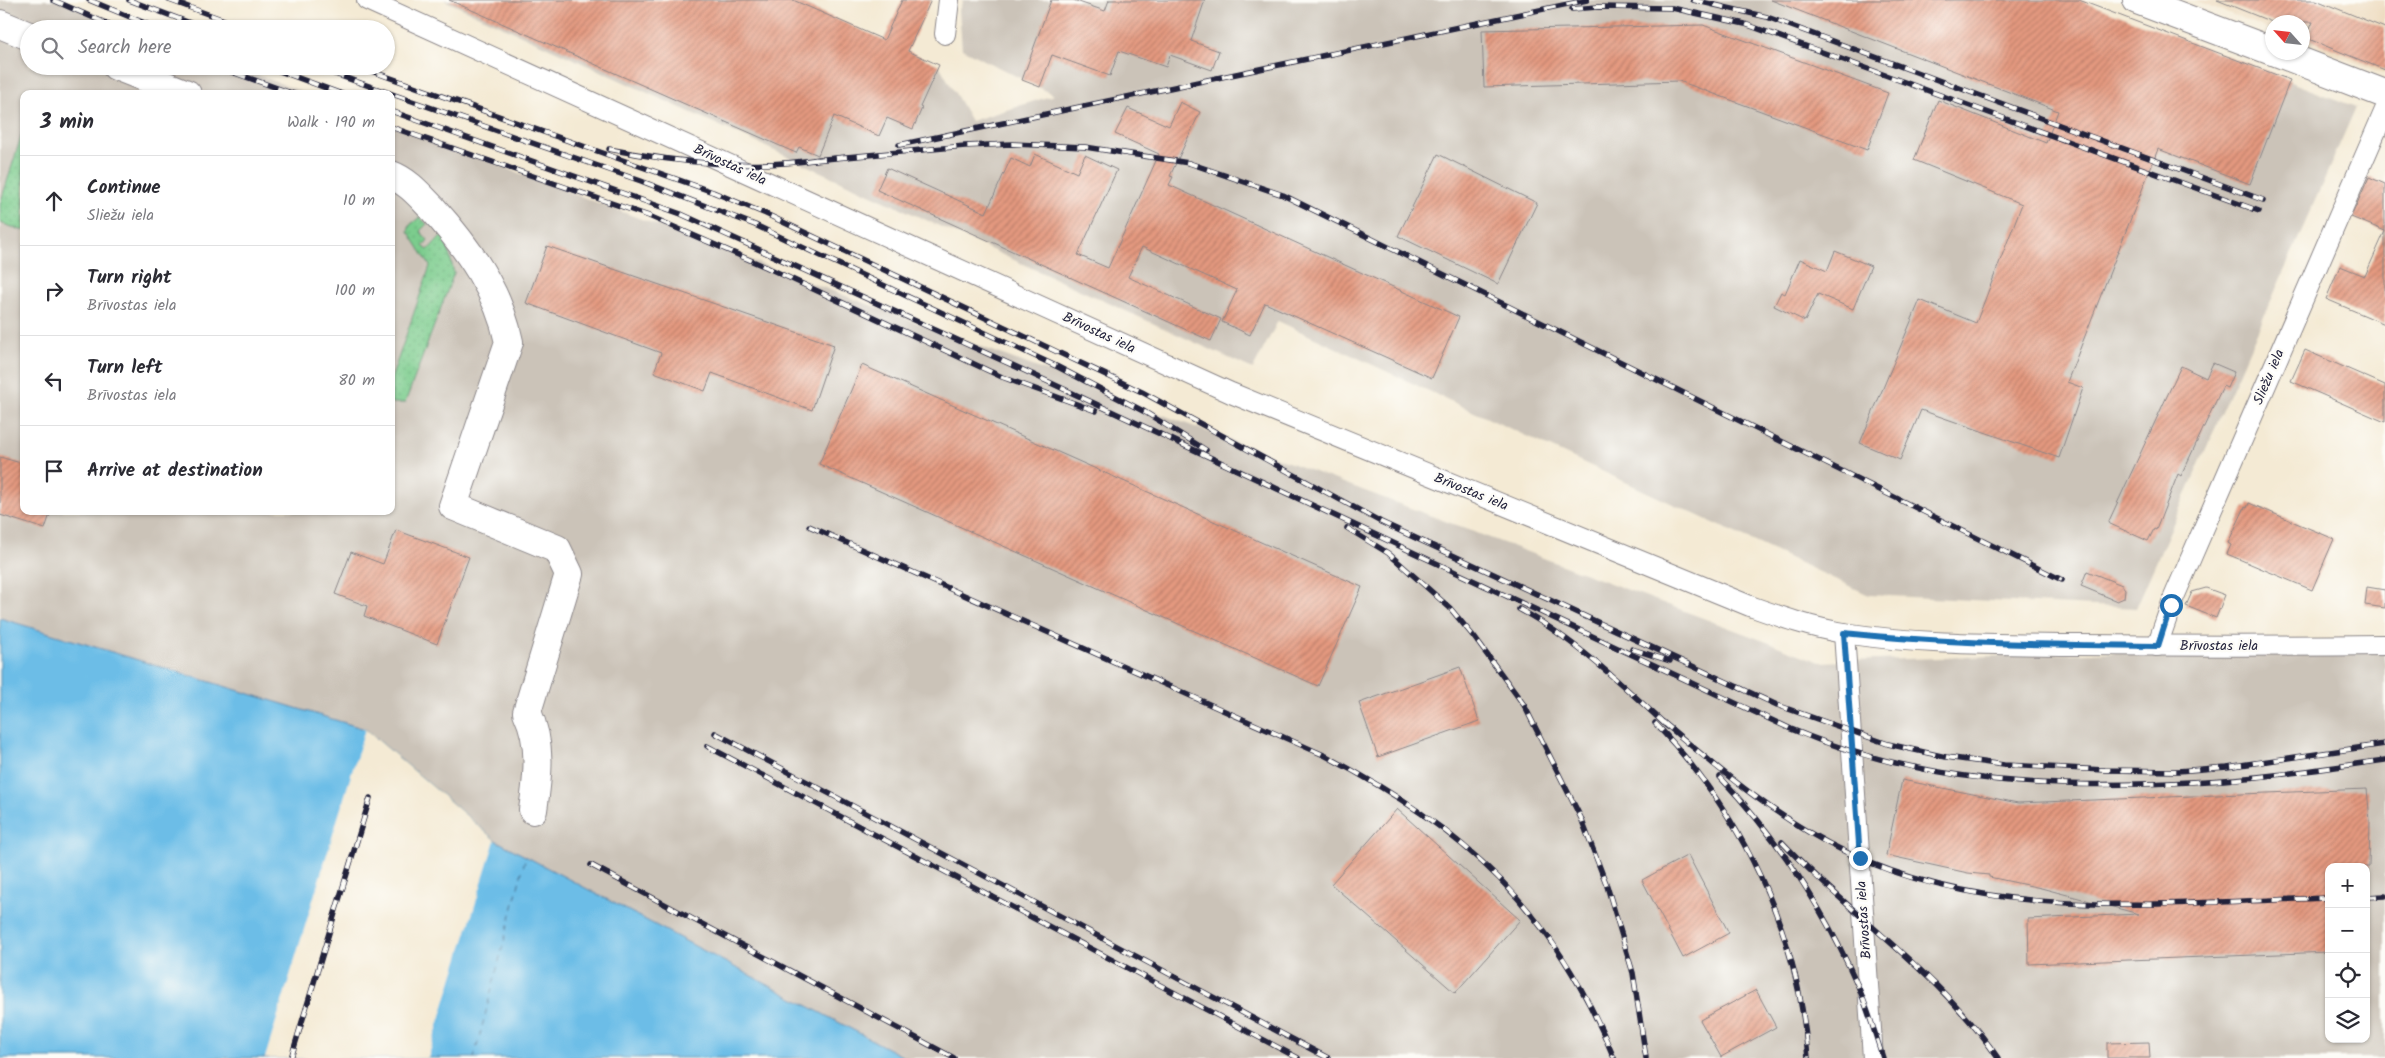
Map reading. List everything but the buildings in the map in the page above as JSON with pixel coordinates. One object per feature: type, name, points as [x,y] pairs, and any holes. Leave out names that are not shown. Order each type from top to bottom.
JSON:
[{"type":"street","name":"Brīvostas iela","points":[[366,0],[1231,393],[1750,606],[1803,624],[1844,633],[1900,639],[1989,644],[2158,646],[2385,645]]},
{"type":"street","points":[[945,34],[949,0]]},
{"type":"street","points":[[2137,0],[2265,49]]},
{"type":"street","points":[[0,24],[20,32]]},
{"type":"street","points":[[2295,60],[2385,94]]},
{"type":"street","points":[[139,75],[178,90]]},
{"type":"street","name":"Sliežu iela","points":[[2158,646],[2171,605],[2385,110]]},
{"type":"street","points":[[395,178],[418,194],[469,253],[497,302],[509,342],[453,506],[557,549],[569,574],[527,712],[534,726],[539,767],[533,810]]},
{"type":"street","name":"Brīvostas iela","points":[[1844,633],[1873,1058]]},
{"type":"shaded area","points":[[0,0],[58,0],[111,20],[20,20],[20,75],[258,75],[298,90],[20,90],[20,515],[395,515],[395,127],[1820,662],[2385,643],[2385,1058],[906,1058],[495,840],[365,729],[0,618]]},
{"type":"shaded area","points":[[444,0],[793,0],[939,65],[971,121],[1054,95],[962,49],[959,10],[963,0],[2075,0],[2356,107],[2136,608],[1869,595],[1278,321],[1253,369]]},
{"type":"shaded area","points":[[2195,0],[2385,0],[2385,74],[2310,45],[2310,15],[2265,15],[2265,27]]},
{"type":"green space","points":[[20,140],[20,230],[0,223],[0,204]]},
{"type":"green space","points":[[420,217],[427,224],[420,231],[428,240],[423,246],[428,250],[441,236],[445,237],[454,273],[405,403],[395,403],[395,367],[430,266],[408,231],[410,225]]},
{"type":"water","points":[[0,618],[365,729],[495,840],[906,1058],[0,1058]]},
{"type":"pier","points":[[365,729],[495,840],[428,1058],[265,1058]]},
{"type":"ferry route","points":[[474,1058],[526,856]]},
{"type":"railway","points":[[53,0],[99,20]]},
{"type":"railway","points":[[89,0],[137,20]]},
{"type":"railway","points":[[129,0],[182,20]]},
{"type":"railway","points":[[169,0],[224,20]]},
{"type":"railway","points":[[899,145],[1587,0]]},
{"type":"railway","points":[[1693,0],[1767,17],[2263,200]]},
{"type":"railway","points":[[1572,9],[1598,7],[1672,8],[1745,24],[2259,211]]},
{"type":"railway","points":[[240,75],[283,90]]},
{"type":"railway","points":[[290,75],[331,90]]},
{"type":"railway","points":[[338,75],[381,90]]},
{"type":"railway","points":[[382,75],[713,192],[766,214],[1142,392],[1381,522],[1742,689]]},
{"type":"railway","points":[[395,95],[641,181],[755,225],[1058,367],[1145,412],[1206,450]]},
{"type":"railway","points":[[395,112],[681,214],[1021,369],[1791,729],[1842,748],[1944,773],[2048,784],[2154,784],[2230,780],[2385,760]]},
{"type":"railway","points":[[395,128],[649,216],[766,267],[1002,377],[1096,411]]},
{"type":"railway","points":[[814,160],[965,146],[1012,144],[1085,147],[1189,163],[1283,195],[2062,580]]},
{"type":"railway","points":[[609,149],[661,158],[714,163],[766,164],[820,159]]},
{"type":"railway","points":[[809,526],[1326,756],[1376,784],[1421,813],[1463,845],[1500,879],[1533,916],[1563,958],[1590,1005],[1614,1058]]},
{"type":"railway","points":[[1347,528],[1388,553],[1450,608],[1524,705],[1581,818],[1607,886],[1633,973],[1646,1058]]},
{"type":"railway","points":[[1519,609],[1578,648],[1616,679],[1668,727]]},
{"type":"railway","points":[[1632,649],[1670,661]]},
{"type":"railway","points":[[1738,687],[1777,705],[1888,744],[1946,757],[2004,765],[2105,770],[2178,771],[2227,767],[2385,744]]},
{"type":"railway","points":[[1663,722],[1751,794],[1822,840],[1848,853],[1905,875],[1964,891],[2084,904],[2207,903],[2325,898]]},
{"type":"railway","points":[[1655,723],[1686,758],[1714,796],[1739,836],[1761,877],[1779,921],[1793,965],[1802,1011],[1808,1058]]},
{"type":"railway","points":[[715,733],[1328,1058]]},
{"type":"railway","points":[[707,746],[1298,1058]]},
{"type":"railway","points":[[1720,777],[1761,825],[1815,902],[1845,957],[1858,986],[1883,1058]]},
{"type":"railway","points":[[291,1058],[370,798]]},
{"type":"railway","points":[[1782,842],[1922,972],[1975,1027],[1998,1058]]},
{"type":"railway","points":[[591,865],[954,1058]]},
{"type":"railway","points":[[2370,897],[2385,896]]},
{"type":"route","points":[[1860,858],[1844,633],[1900,639],[1989,644],[2158,646],[2171,605]]}]
